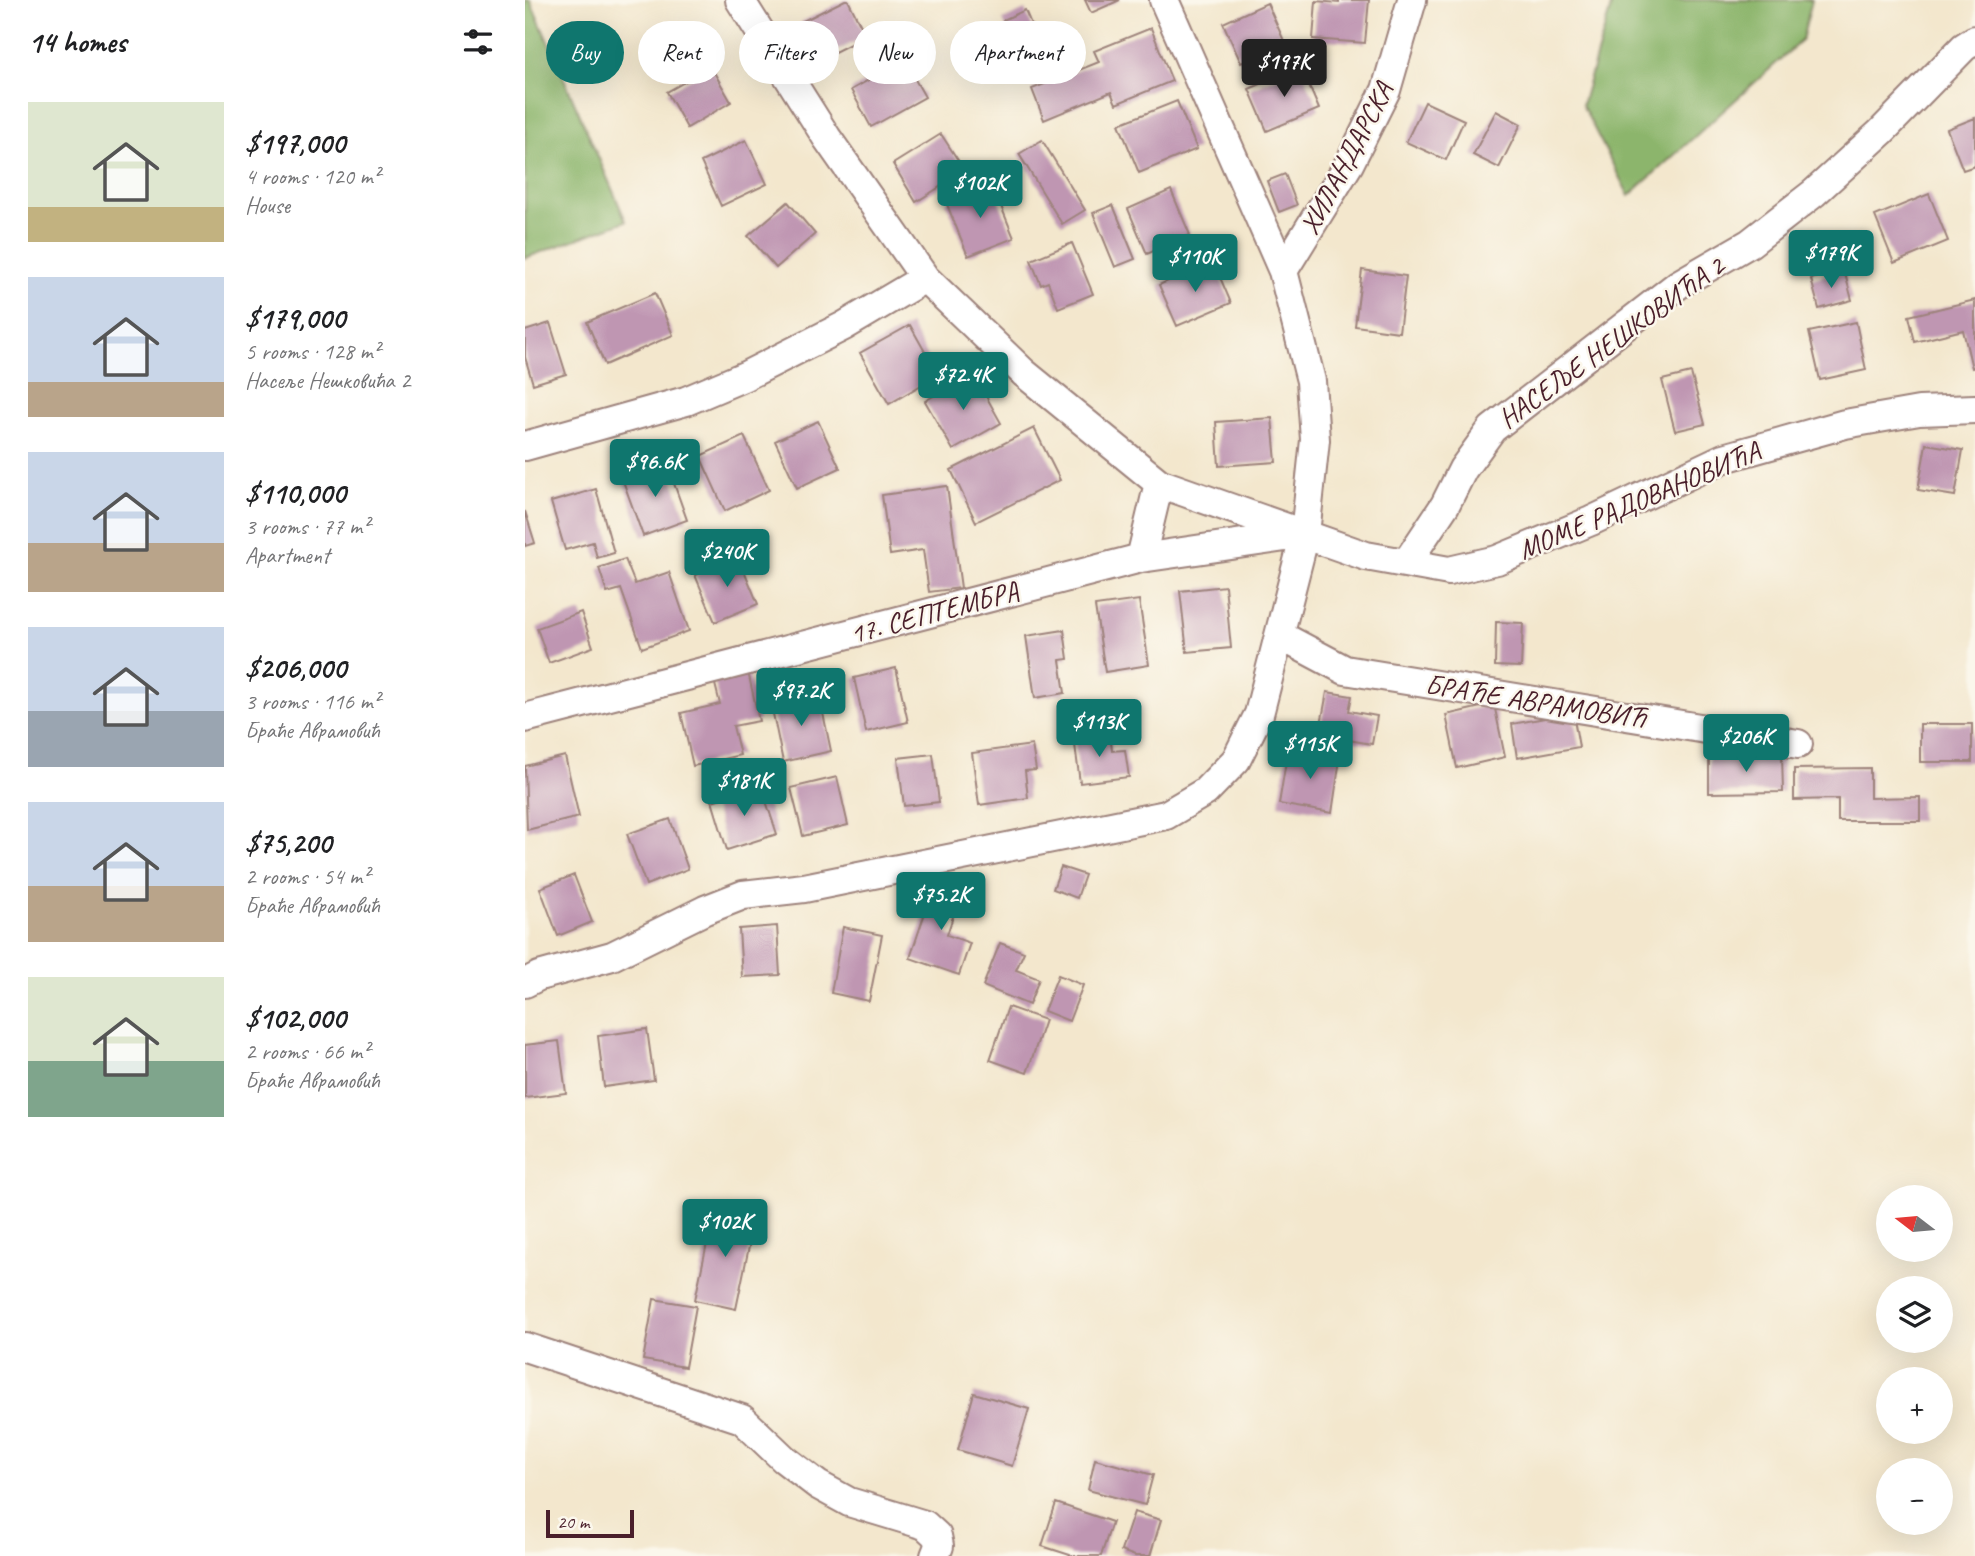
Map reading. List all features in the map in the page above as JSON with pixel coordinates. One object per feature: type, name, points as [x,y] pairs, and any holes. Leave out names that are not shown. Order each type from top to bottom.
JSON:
[{"type":"street","name":"МОМЕ РАДОВАНОВИЋА","points":[[740,0],[827,138],[925,278],[1024,373],[1159,483],[1366,556],[1449,571],[1497,560],[1591,521],[1724,457],[1845,424],[1919,411],[1975,409]]},
{"type":"street","points":[[525,983],[539,976],[612,956],[705,910],[743,895],[804,888],[1166,815],[1205,792],[1236,760],[1259,714],[1305,534],[1315,440],[1311,381],[1283,271],[1164,0]]},
{"type":"street","name":"ХИЛАНДАРСКА","points":[[1283,271],[1349,164],[1386,90],[1412,0]]},
{"type":"street","name":"НАСЕЉЕ НЕШКОВИЋА 2","points":[[1407,562],[1445,505],[1463,469],[1492,429],[1679,284],[1750,243],[1814,193],[1881,132],[1963,47],[1975,40]]},
{"type":"street","points":[[525,446],[686,401],[745,376],[844,326],[925,278]]},
{"type":"street","points":[[1141,558],[1159,483]]},
{"type":"street","name":"17. СЕПТЕМБРА","points":[[525,718],[1141,558],[1305,534]]},
{"type":"street","name":"БРАЋЕ АВРАМОВИЋ","points":[[1281,636],[1345,670],[1798,744]]},
{"type":"street","points":[[525,1347],[742,1419],[784,1459],[818,1485],[849,1502],[925,1525],[937,1536],[939,1546],[935,1556]]},
{"type":"green space","points":[[525,0],[530,0],[546,37],[546,84],[566,84],[626,221],[525,258]]},
{"type":"green space","points":[[1613,0],[1812,0],[1802,40],[1629,196],[1582,105]]},
{"type":"building","points":[[848,0],[858,21],[853,21],[853,43],[839,50],[839,21],[803,21]]},
{"type":"building","points":[[1085,0],[1120,0],[1091,13]]},
{"type":"building","points":[[1339,0],[1369,0],[1365,43],[1313,39],[1316,1],[1339,3]]},
{"type":"building","points":[[1267,3],[1285,43],[1241,63],[1223,23]]},
{"type":"building","points":[[1025,10],[1030,21],[1003,21]]},
{"type":"building","points":[[1151,28],[1172,81],[1116,104],[1111,92],[1044,120],[1032,89],[1044,84],[1086,84],[1086,67],[1099,62],[1094,51]]},
{"type":"building","points":[[1301,67],[1319,109],[1267,131],[1249,89]]},
{"type":"building","points":[[681,84],[721,84],[731,102],[687,128],[667,92]]},
{"type":"building","points":[[862,84],[918,84],[925,97],[871,127],[851,90]]},
{"type":"building","points":[[1177,101],[1197,149],[1139,173],[1119,124]]},
{"type":"building","points":[[1425,102],[1464,120],[1446,160],[1406,142]]},
{"type":"building","points":[[1496,111],[1521,124],[1499,168],[1473,155]]},
{"type":"building","points":[[1975,118],[1975,166],[1963,170],[1947,129]]},
{"type":"building","points":[[941,134],[965,171],[916,202],[893,164]]},
{"type":"building","points":[[746,140],[767,184],[721,206],[701,162]]},
{"type":"building","points":[[1042,140],[1085,210],[1062,224],[1019,154]]},
{"type":"building","points":[[1285,174],[1297,205],[1279,212],[1267,181]]},
{"type":"building","points":[[992,184],[1014,238],[968,256],[946,202]]},
{"type":"building","points":[[1171,190],[1190,235],[1147,254],[1128,209]]},
{"type":"building","points":[[1929,194],[1948,241],[1894,263],[1875,216]]},
{"type":"building","points":[[788,202],[815,234],[776,268],[748,236]]},
{"type":"building","points":[[1113,205],[1135,259],[1115,267],[1093,213]]},
{"type":"building","points":[[1072,243],[1093,294],[1058,308],[1048,282],[1041,285],[1031,260]]},
{"type":"building","points":[[1213,261],[1231,303],[1177,326],[1159,285]]},
{"type":"building","points":[[1362,270],[1406,276],[1399,332],[1355,326]]},
{"type":"building","points":[[1844,270],[1852,300],[1819,309],[1811,279]]},
{"type":"building","points":[[655,293],[673,335],[605,365],[587,322]]},
{"type":"building","points":[[1975,300],[1975,367],[1972,368],[1963,330],[1915,342],[1909,316]]},
{"type":"building","points":[[1856,322],[1866,370],[1820,380],[1809,332]]},
{"type":"building","points":[[550,323],[566,374],[533,384],[525,357],[525,331]]},
{"type":"building","points":[[910,325],[938,375],[889,404],[860,353]]},
{"type":"building","points":[[973,373],[1001,423],[953,450],[925,401]]},
{"type":"building","points":[[1691,373],[1705,424],[1675,431],[1662,380]]},
{"type":"building","points":[[1272,418],[1276,462],[1219,466],[1216,422]]},
{"type":"building","points":[[818,421],[840,468],[797,488],[775,441]]},
{"type":"building","points":[[1034,428],[1060,480],[976,522],[951,470]]},
{"type":"building","points":[[744,436],[769,490],[725,511],[700,456]]},
{"type":"building","points":[[1926,444],[1963,450],[1955,496],[1918,490]]},
{"type":"building","points":[[666,461],[687,520],[643,536],[622,478]]},
{"type":"building","points":[[947,486],[961,588],[929,592],[923,550],[890,555],[882,495]]},
{"type":"building","points":[[596,489],[614,553],[597,558],[593,542],[565,550],[551,502]]},
{"type":"building","points":[[525,511],[535,543],[525,546]]},
{"type":"building","points":[[738,556],[758,604],[715,622],[695,575]]},
{"type":"building","points":[[625,559],[635,584],[669,572],[689,631],[642,648],[621,589],[607,593],[599,568]]},
{"type":"building","points":[[1225,586],[1231,648],[1187,652],[1180,591]]},
{"type":"building","points":[[1139,600],[1149,665],[1105,672],[1095,606]]},
{"type":"building","points":[[581,612],[593,647],[549,663],[537,628]]},
{"type":"building","points":[[1496,622],[1523,623],[1521,667],[1495,666]]},
{"type":"building","points":[[1064,630],[1068,659],[1060,660],[1065,693],[1035,698],[1026,636]]},
{"type":"building","points":[[896,668],[908,722],[866,732],[854,678]]},
{"type":"building","points":[[748,672],[759,721],[733,726],[740,755],[693,766],[681,713],[720,704],[714,680]]},
{"type":"building","points":[[1327,692],[1352,696],[1349,711],[1377,716],[1372,744],[1319,735]]},
{"type":"building","points":[[819,694],[831,751],[783,762],[771,704]]},
{"type":"building","points":[[1494,704],[1505,757],[1457,768],[1446,715]]},
{"type":"building","points":[[1573,713],[1579,747],[1517,758],[1512,724]]},
{"type":"building","points":[[1920,724],[1972,724],[1972,762],[1920,762]]},
{"type":"building","points":[[1110,732],[1112,751],[1125,750],[1129,777],[1080,783],[1074,737]]},
{"type":"building","points":[[1032,745],[1036,770],[1025,771],[1028,798],[979,805],[972,753]]},
{"type":"building","points":[[1288,749],[1340,759],[1332,813],[1279,804]]},
{"type":"building","points":[[933,754],[939,802],[904,806],[898,758]]},
{"type":"building","points":[[1782,754],[1783,792],[1709,793],[1709,756]]},
{"type":"building","points":[[565,756],[579,817],[527,830],[525,766]]},
{"type":"building","points":[[1870,768],[1870,798],[1920,797],[1920,821],[1838,821],[1838,799],[1794,800],[1794,769]]},
{"type":"building","points":[[837,777],[848,825],[803,836],[791,788]]},
{"type":"building","points":[[761,786],[777,834],[727,850],[712,801]]},
{"type":"building","points":[[670,819],[688,869],[646,885],[627,834]]},
{"type":"building","points":[[1061,867],[1085,875],[1077,898],[1053,889]]},
{"type":"building","points":[[574,875],[592,922],[558,936],[540,888]]},
{"type":"building","points":[[936,880],[962,889],[947,935],[970,943],[959,975],[910,958]]},
{"type":"building","points":[[777,926],[780,975],[742,977],[739,929]]},
{"type":"building","points":[[843,927],[882,935],[869,1001],[831,993]]},
{"type":"building","points":[[1000,943],[1024,952],[1016,970],[1039,979],[1029,1005],[983,986]]},
{"type":"building","points":[[1058,975],[1083,985],[1069,1021],[1044,1011]]},
{"type":"building","points":[[1008,1007],[1045,1020],[1027,1073],[990,1060]]},
{"type":"building","points":[[647,1029],[654,1080],[604,1087],[598,1036]]},
{"type":"building","points":[[559,1041],[566,1093],[525,1098],[525,1045]]},
{"type":"building","points":[[714,1210],[755,1218],[736,1309],[695,1300]]},
{"type":"building","points":[[654,1299],[696,1306],[685,1367],[643,1360]]},
{"type":"building","points":[[974,1393],[1029,1409],[1012,1466],[958,1450]]},
{"type":"building","points":[[1095,1459],[1153,1475],[1145,1505],[1088,1490]]},
{"type":"building","points":[[1056,1503],[1112,1522],[1101,1556],[1073,1556],[1042,1546]]},
{"type":"building","points":[[1134,1512],[1161,1520],[1150,1556],[1135,1556],[1121,1551]]}]
